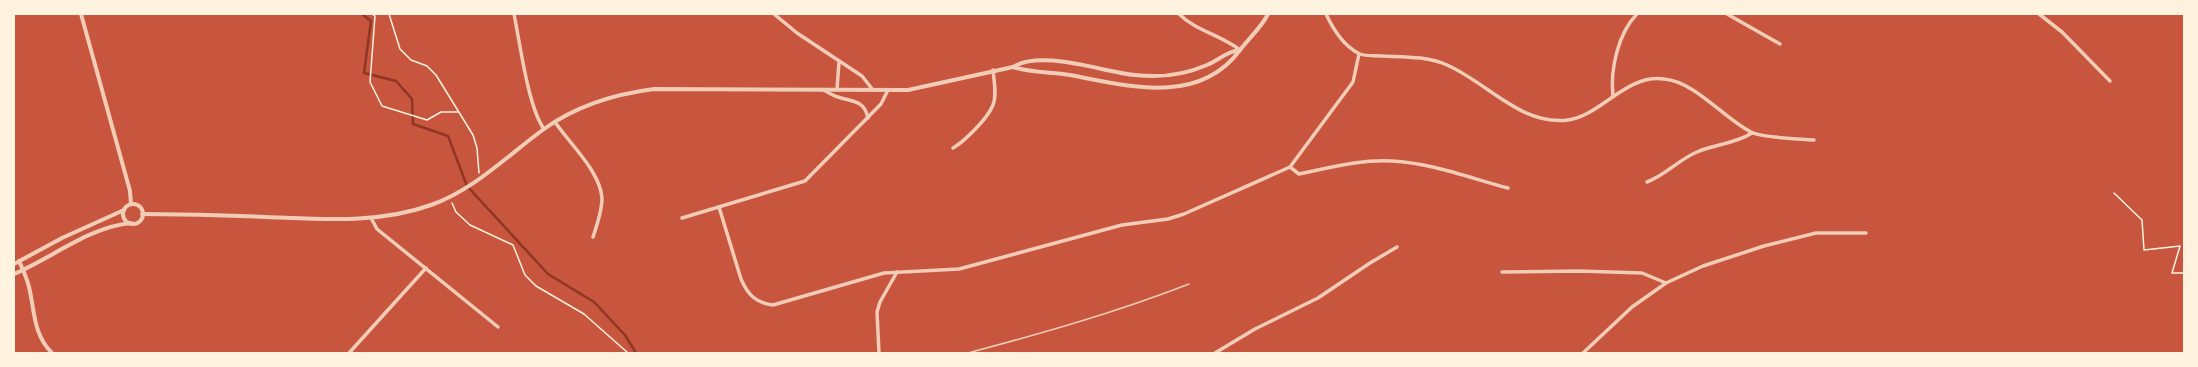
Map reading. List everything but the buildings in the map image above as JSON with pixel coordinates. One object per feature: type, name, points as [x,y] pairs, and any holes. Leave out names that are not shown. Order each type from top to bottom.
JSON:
[{"type":"street","points":[[81,14],[130,191],[131,204]]},
{"type":"street","points":[[514,14],[534,107],[539,122],[544,129]]},
{"type":"street","points":[[774,14],[797,33],[862,76],[873,90]]},
{"type":"street","points":[[1179,14],[1193,25],[1224,39],[1240,50]]},
{"type":"street","points":[[142,214],[195,214],[346,220],[371,218],[407,212],[449,198],[479,178],[544,129],[575,112],[619,95],[654,89],[837,88],[888,90],[915,88],[993,70],[1013,68],[1027,72],[1052,72],[1136,87],[1169,88],[1191,83],[1224,68],[1235,58],[1240,50],[1254,35],[1268,14]]},
{"type":"street","points":[[1326,14],[1342,41],[1359,54],[1429,59],[1448,65],[1520,110],[1545,120],[1569,120],[1583,115],[1639,82],[1655,78],[1673,81],[1691,89],[1729,119],[1752,134],[1814,140]]},
{"type":"street","points":[[1613,96],[1611,81],[1620,42],[1626,26],[1637,14]]},
{"type":"street","points":[[1727,14],[1780,44]]},
{"type":"street","points":[[2039,14],[2062,32],[2110,81]]},
{"type":"street","points":[[1013,68],[1020,63],[1054,61],[1136,75],[1165,76],[1207,65],[1231,51],[1240,50]]},
{"type":"street","points":[[719,207],[744,285],[753,298],[762,304],[773,305],[884,273],[959,269],[1122,225],[1168,219],[1184,214],[1290,167],[1353,82],[1359,54]]},
{"type":"street","points":[[837,88],[839,62]]},
{"type":"street","points":[[953,148],[966,140],[994,104],[995,94],[993,70]]},
{"type":"street","points":[[822,89],[838,97],[858,102],[863,105],[868,118]]},
{"type":"street","points":[[682,218],[805,181],[881,104],[888,90]]},
{"type":"street","points":[[555,122],[586,161],[600,190],[601,206],[593,237]]},
{"type":"street","points":[[1647,182],[1660,177],[1681,160],[1698,152],[1741,140],[1752,134]]},
{"type":"street","points":[[1290,167],[1299,174],[1368,161],[1392,161],[1419,164],[1508,188]]},
{"type":"street","points":[[14,264],[67,235],[124,210],[131,204]]},
{"type":"street","points":[[14,274],[100,231],[118,224],[132,223],[140,220],[142,214],[139,207],[131,204]]},
{"type":"street","points":[[124,210],[124,219],[132,223]]},
{"type":"street","points":[[371,218],[378,229],[498,327]]},
{"type":"street","points":[[1583,353],[1632,307],[1666,283],[1703,266],[1794,238],[1816,233],[1866,233]]},
{"type":"street","points":[[1215,353],[1255,329],[1318,298],[1370,262],[1397,247]]},
{"type":"street","points":[[19,261],[29,289],[36,329],[44,344],[52,353]]},
{"type":"street","points":[[349,353],[426,268]]},
{"type":"street","points":[[1502,272],[1580,271],[1642,273],[1666,283]]},
{"type":"street","points":[[879,353],[877,312],[880,302],[898,272]]},
{"type":"lane","points":[[968,353],[1039,335],[1131,306],[1189,284]]},
{"type":"path","points":[[372,14],[375,16],[370,79],[382,106],[427,120],[442,112],[458,112]]},
{"type":"path","points":[[389,14],[400,49],[411,60],[427,66],[436,75],[473,135],[477,148],[479,178]]},
{"type":"path","points":[[2114,193],[2142,220],[2144,250],[2180,246],[2172,273],[2184,273]]},
{"type":"path","points":[[449,198],[456,212],[470,225],[513,245],[525,275],[536,286],[584,314],[622,345],[628,353]]},
{"type":"waterway","points":[[362,14],[371,21],[364,73],[396,81],[412,99],[413,124],[448,136],[467,186],[548,274],[594,302],[625,335],[636,353]]}]
